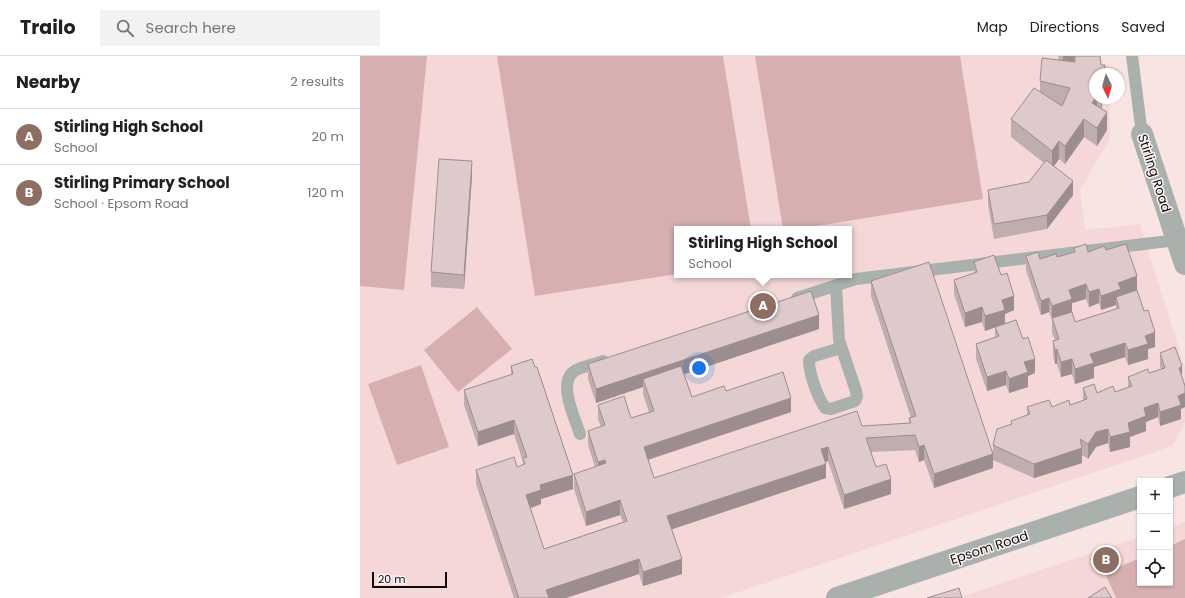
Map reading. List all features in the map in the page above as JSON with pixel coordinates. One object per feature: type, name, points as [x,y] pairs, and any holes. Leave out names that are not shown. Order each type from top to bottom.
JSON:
[{"type":"street","name":"Stirling Road","points":[[1142,134],[1146,151],[1185,264]]},
{"type":"street","points":[[1173,486],[1185,482]]},
{"type":"street","name":"Epsom Road","points":[[837,598],[1137,498]]},
{"type":"lane","name":"Stirling Road","points":[[1132,56],[1142,134]]},
{"type":"lane","points":[[784,302],[856,279],[1177,240]]},
{"type":"lane","points":[[836,285],[839,340],[842,348],[856,391],[857,397],[854,401],[831,409],[825,408],[821,402],[809,368],[809,360],[814,356],[842,348]]},
{"type":"lane","points":[[580,434],[566,388],[568,378],[575,370],[612,358]]},
{"type":"shaded area","points":[[360,56],[1100,56],[1104,68],[1089,68],[1089,104],[1109,104],[1110,139],[1080,190],[1085,230],[1140,224],[1185,368],[1185,422],[1173,446],[721,598],[360,598]]},
{"type":"shaded area","points":[[360,56],[427,56],[404,290],[360,286]]},
{"type":"shaded area","points":[[497,56],[723,56],[751,226],[674,226],[674,274],[535,296]]},
{"type":"shaded area","points":[[755,56],[960,56],[983,199],[816,226],[783,226]]},
{"type":"shaded area","points":[[477,307],[512,349],[458,392],[424,350]]},
{"type":"shaded area","points":[[421,365],[449,447],[397,465],[368,384]]},
{"type":"shaded area","points":[[1185,522],[1185,598],[957,598],[1137,538],[1137,586],[1173,586],[1173,526]]},
{"type":"shaded area","points":[[1185,539],[1185,598],[1116,598],[1105,573],[1137,559],[1137,586],[1173,586],[1173,545]]},
{"type":"building","points":[[1075,56],[1100,56],[1101,65],[1105,65],[1105,68],[1089,68],[1089,104],[1094,104],[1107,112],[1097,128],[1084,119],[1065,146],[1059,141],[1052,151],[1011,119],[1034,88],[1062,106],[1070,88],[1040,81],[1042,58],[1075,62]]},
{"type":"building","points":[[439,159],[472,161],[464,275],[431,272]]},
{"type":"building","points":[[1046,160],[1073,181],[1047,215],[994,224],[988,190],[1029,182]]},
{"type":"building","points":[[1086,244],[1088,252],[1104,246],[1106,250],[1126,244],[1137,276],[1118,283],[1121,289],[1101,296],[1099,289],[1089,292],[1086,284],[1069,290],[1072,299],[1052,306],[1049,298],[1041,301],[1026,256],[1038,252],[1040,259],[1056,254],[1057,257],[1075,252],[1074,248]]},
{"type":"building","points":[[994,255],[1001,275],[1007,273],[1014,296],[1002,300],[1005,310],[985,316],[982,307],[965,313],[954,280],[977,272],[974,262]]},
{"type":"building","points":[[929,262],[993,454],[934,474],[924,445],[919,447],[915,435],[866,438],[876,467],[886,464],[891,479],[844,495],[828,447],[821,449],[826,464],[667,516],[682,559],[643,572],[639,559],[546,590],[549,598],[519,598],[476,470],[514,457],[517,467],[525,464],[523,458],[527,457],[514,420],[478,432],[464,390],[513,374],[511,366],[532,359],[535,367],[537,367],[573,475],[540,485],[541,490],[526,495],[544,549],[627,521],[620,500],[586,512],[574,474],[606,463],[605,460],[598,462],[588,431],[605,425],[598,405],[624,396],[631,418],[654,411],[643,379],[681,366],[692,397],[724,386],[726,391],[783,372],[791,398],[644,447],[654,478],[857,411],[862,426],[911,423],[909,418],[916,416],[871,281]]},
{"type":"building","points":[[1137,290],[1144,311],[1148,310],[1155,332],[1145,336],[1148,344],[1128,350],[1125,343],[1090,354],[1094,363],[1075,369],[1072,359],[1061,362],[1057,349],[1055,350],[1053,341],[1059,339],[1052,318],[1072,312],[1075,322],[1119,308],[1116,297]]},
{"type":"building","points":[[811,291],[819,315],[596,389],[588,364]]},
{"type":"building","points":[[1016,320],[1023,339],[1028,337],[1035,359],[1024,362],[1028,372],[1009,379],[1006,371],[987,377],[976,344],[999,336],[995,327]]},
{"type":"building","points":[[1175,347],[1182,366],[1179,368],[1185,386],[1185,393],[1178,396],[1181,405],[1160,412],[1158,403],[1144,408],[1146,416],[1128,423],[1130,432],[1110,437],[1108,429],[1096,432],[1088,444],[1080,439],[1082,448],[1034,464],[993,445],[997,429],[1012,424],[1011,421],[1030,414],[1027,407],[1049,400],[1052,407],[1069,400],[1070,405],[1087,399],[1083,388],[1094,384],[1097,393],[1113,386],[1115,392],[1132,386],[1128,377],[1148,369],[1149,373],[1165,368],[1160,353]]},
{"type":"building","points":[[1105,587],[1112,598],[1088,598]]},
{"type":"building","points":[[959,588],[962,598],[927,598]]},
{"type":"place","name":"Stirling High School","points":[[763,306]]},
{"type":"place","name":"Stirling Primary School","points":[[1106,560]]}]
